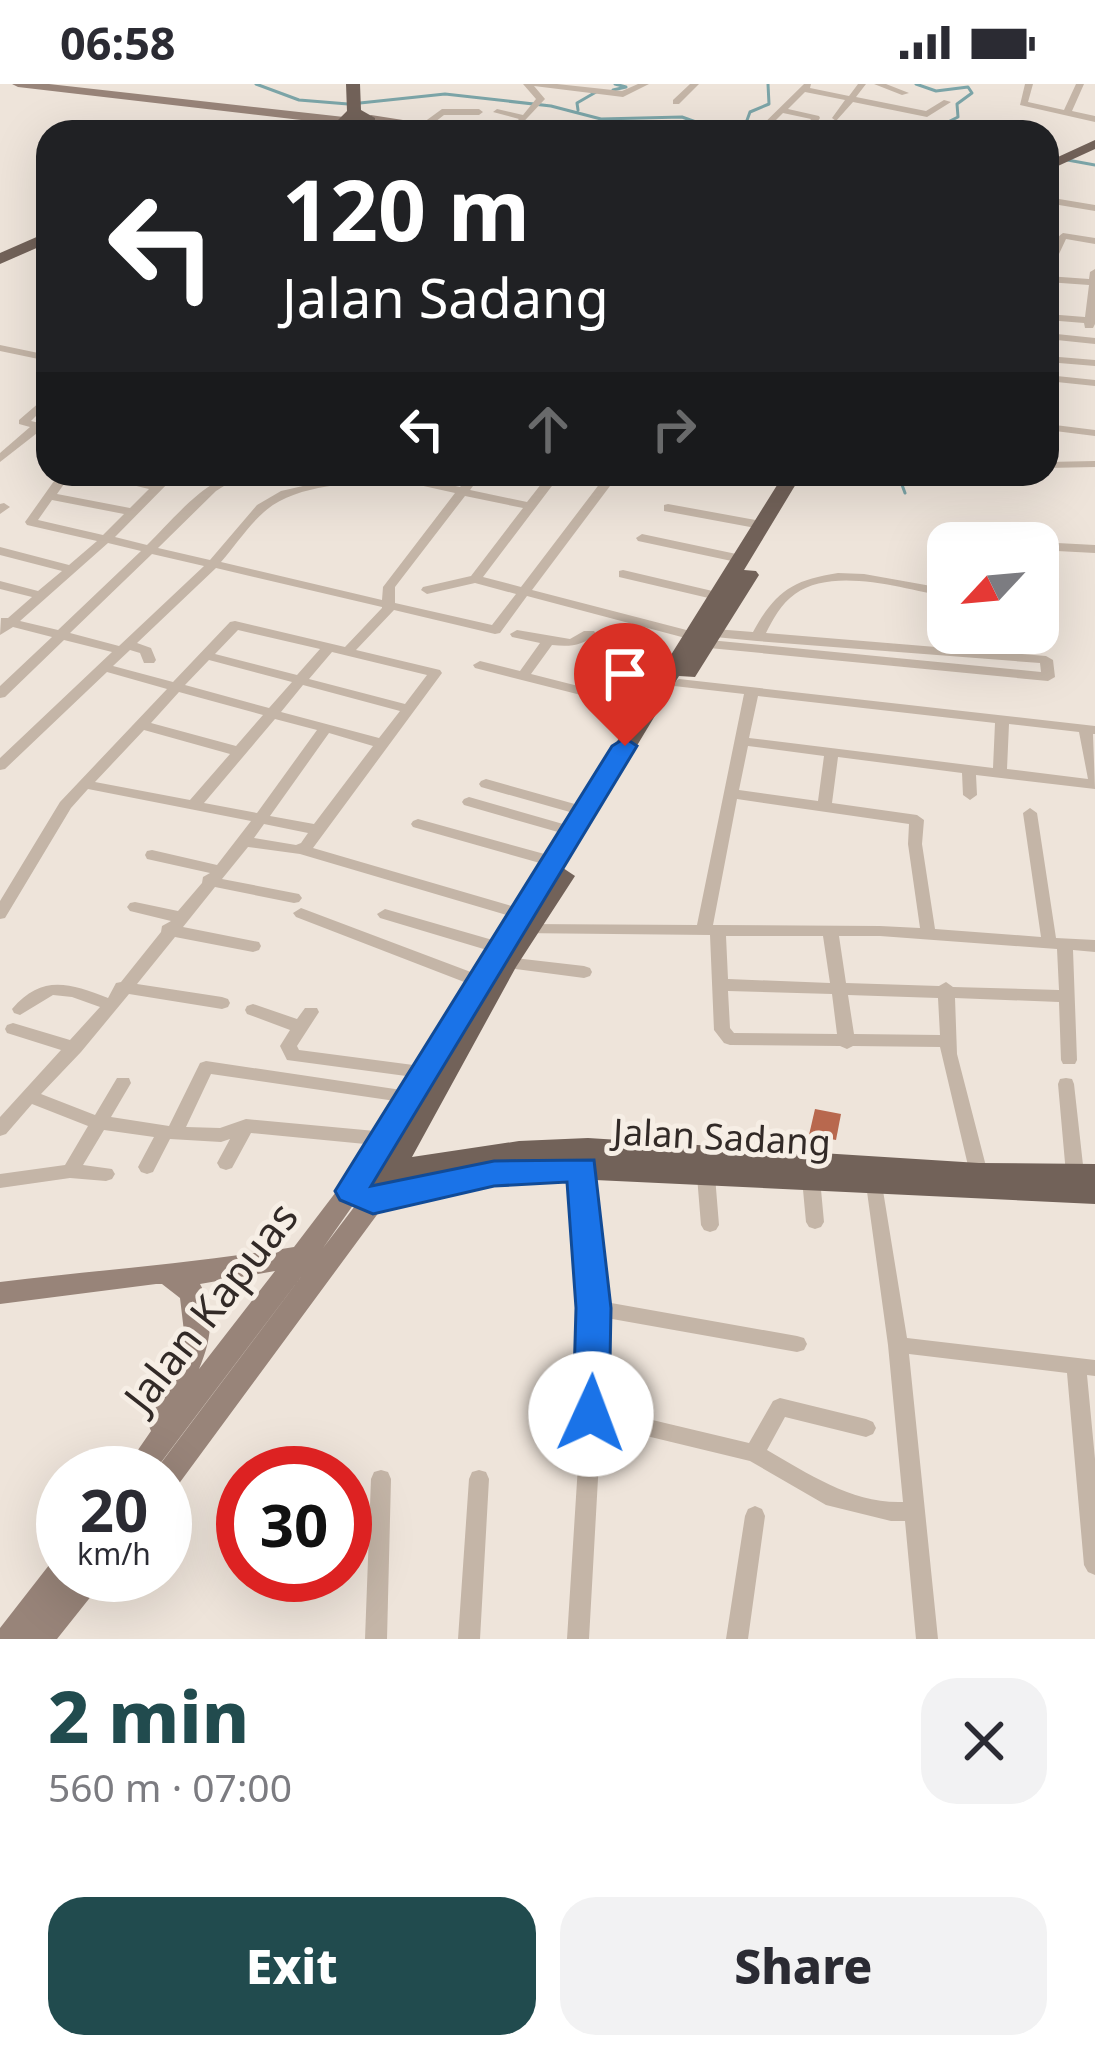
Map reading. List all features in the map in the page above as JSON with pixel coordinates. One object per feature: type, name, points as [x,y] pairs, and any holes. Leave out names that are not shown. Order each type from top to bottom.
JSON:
[{"type":"main road","points":[[1059,160],[1095,142]]},
{"type":"main road","points":[[0,255],[36,239]]},
{"type":"main road","points":[[369,1184],[501,955],[632,747],[648,708],[706,638],[717,596],[785,486]]},
{"type":"main road","points":[[521,923],[578,821],[679,683],[799,486]]},
{"type":"main road","points":[[369,1184],[421,1072],[478,981],[501,955]]},
{"type":"main road","points":[[583,1159],[1088,1181]]},
{"type":"main road","name":"Jalan Sadang","points":[[369,1184],[583,1159],[706,1176],[811,1180],[873,1174],[1088,1181]]},
{"type":"street","points":[[19,84],[267,110],[355,113],[385,120]]},
{"type":"street","points":[[69,84],[267,110]]},
{"type":"street","points":[[523,120],[537,103],[531,84],[628,94],[645,84]]},
{"type":"street","points":[[676,102],[695,84]]},
{"type":"street","points":[[836,118],[862,84]]},
{"type":"street","points":[[878,84],[905,92]]},
{"type":"street","points":[[1029,84],[1023,103],[1095,119]]},
{"type":"street","points":[[1067,113],[1080,84]]},
{"type":"street","points":[[773,120],[806,87],[927,114],[946,101]]},
{"type":"street","points":[[784,111],[815,120]]},
{"type":"street","points":[[436,120],[442,112],[479,112]]},
{"type":"street","points":[[497,112],[525,118]]},
{"type":"street","points":[[1059,198],[1095,199]]},
{"type":"street","points":[[1059,200],[1095,208]]},
{"type":"street","points":[[1059,244],[1063,236],[1095,241]]},
{"type":"street","points":[[1059,279],[1094,279],[1092,323],[1059,320]]},
{"type":"street","points":[[1059,337],[1095,341]]},
{"type":"street","points":[[0,349],[36,356]]},
{"type":"street","points":[[1059,360],[1095,363]]},
{"type":"street","points":[[1059,379],[1095,383]]},
{"type":"street","points":[[36,410],[23,422],[36,425]]},
{"type":"street","points":[[1059,428],[1095,433]]},
{"type":"street","points":[[0,459],[36,432]]},
{"type":"street","points":[[1059,465],[1095,464]]},
{"type":"street","points":[[56,486],[30,521],[388,609],[495,630],[604,486]]},
{"type":"street","points":[[151,486],[159,488]]},
{"type":"street","points":[[0,694],[217,486]]},
{"type":"street","points":[[0,766],[211,566],[272,499],[303,486]]},
{"type":"street","points":[[433,486],[532,507]]},
{"type":"street","points":[[350,650],[388,609],[389,587],[467,486]]},
{"type":"street","points":[[475,580],[547,486]]},
{"type":"street","points":[[3,624],[106,539],[159,488]]},
{"type":"street","points":[[49,496],[133,512]]},
{"type":"street","points":[[668,508],[761,525]]},
{"type":"street","points":[[642,538],[741,559]]},
{"type":"street","points":[[1073,546],[1095,539]]},
{"type":"street","points":[[1059,546],[1095,549]]},
{"type":"street","points":[[0,551],[70,569]]},
{"type":"street","points":[[623,574],[717,596]]},
{"type":"street","points":[[757,637],[778,599],[822,576],[927,590]]},
{"type":"street","points":[[428,590],[475,580],[706,638],[959,662],[1046,659],[1048,677],[959,662],[757,637],[706,638]]},
{"type":"street","points":[[0,585],[39,596]]},
{"type":"street","points":[[349,598],[389,587]]},
{"type":"street","points":[[3,624],[149,652],[149,660]]},
{"type":"street","points":[[0,914],[65,805],[240,624],[435,673],[300,849]]},
{"type":"street","points":[[517,634],[572,643],[589,634]]},
{"type":"street","points":[[523,676],[548,641]]},
{"type":"street","points":[[192,807],[329,647]]},
{"type":"street","points":[[209,656],[408,709]]},
{"type":"street","points":[[479,665],[648,708]]},
{"type":"street","points":[[103,667],[383,744]]},
{"type":"street","points":[[679,683],[1090,730],[1095,781],[742,741]]},
{"type":"street","points":[[752,690],[711,931],[721,985],[722,1030],[730,1040],[948,1041]]},
{"type":"street","points":[[1000,772],[1002,720]]},
{"type":"street","points":[[140,724],[237,751]]},
{"type":"street","points":[[0,1129],[75,1048],[244,841],[325,729]]},
{"type":"street","points":[[825,804],[832,752]]},
{"type":"street","points":[[969,769],[970,795]]},
{"type":"street","points":[[84,784],[319,830]]},
{"type":"street","points":[[486,784],[578,821]]},
{"type":"street","points":[[732,794],[917,820],[915,844],[928,933]]},
{"type":"street","points":[[469,802],[578,821]]},
{"type":"street","points":[[1030,812],[1066,996],[1069,1060]]},
{"type":"street","points":[[418,824],[554,862]]},
{"type":"street","points":[[244,841],[300,849],[521,923],[928,933],[1095,946]]},
{"type":"street","points":[[152,855],[297,906],[478,981]]},
{"type":"street","points":[[135,907],[173,924],[253,946]]},
{"type":"street","points":[[385,914],[501,955],[584,972]]},
{"type":"street","points":[[830,931],[848,1043]]},
{"type":"street","points":[[721,985],[946,988],[1066,996]]},
{"type":"street","points":[[20,1009],[42,990],[58,987],[111,1004]]},
{"type":"street","points":[[122,987],[222,1003]]},
{"type":"street","points":[[946,988],[948,1041],[979,1174]]},
{"type":"street","points":[[253,1010],[306,1020],[288,1046],[293,1055],[421,1072]]},
{"type":"street","points":[[13,1029],[75,1048]]},
{"type":"street","points":[[147,1167],[206,1067],[409,1097]]},
{"type":"street","points":[[70,1171],[123,1083]]},
{"type":"street","points":[[1066,1084],[1088,1181]]},
{"type":"street","points":[[31,1097],[96,1122],[169,1133],[221,1135],[246,1126],[386,1139]]},
{"type":"street","points":[[226,1163],[246,1126]]},
{"type":"street","points":[[578,1639],[593,1308],[583,1159]]},
{"type":"street","points":[[0,1181],[70,1171],[106,1174]]},
{"type":"street","points":[[873,1174],[898,1345],[927,1639]]},
{"type":"street","points":[[706,1176],[710,1225]]},
{"type":"street","points":[[811,1180],[815,1222]]},
{"type":"street","name":"Jalan Kapuas","points":[[169,1446],[369,1184]]},
{"type":"street","points":[[0,1293],[163,1275],[276,1256],[317,1256]]},
{"type":"street","points":[[159,1446],[197,1340],[192,1293],[163,1275]]},
{"type":"street","points":[[593,1308],[796,1344]]},
{"type":"street","points":[[898,1345],[1085,1367],[1095,1565]]},
{"type":"street","points":[[754,1453],[780,1407],[866,1428]]},
{"type":"street","points":[[591,1414],[754,1453],[817,1493],[891,1512],[915,1511]]},
{"type":"street","points":[[376,1639],[381,1479]]},
{"type":"street","points":[[469,1639],[479,1479]]},
{"type":"street","points":[[737,1639],[755,1516]]},
{"type":"street","points":[[38,1639],[51,1602]]},
{"type":"street","points":[[10,1639],[55,1602]]},
{"type":"building","points":[[815,1109],[841,1114],[836,1140],[809,1135]]},
{"type":"waterway","points":[[256,84],[299,100],[348,104]]},
{"type":"waterway","points":[[613,90],[626,87],[615,84]]},
{"type":"waterway","points":[[747,120],[750,112],[769,104],[768,84]]},
{"type":"waterway","points":[[916,84],[936,91],[968,87],[972,93],[957,104],[958,117],[952,120]]},
{"type":"waterway","points":[[578,110],[577,103],[596,92]]},
{"type":"waterway","points":[[360,103],[445,94],[551,106],[601,119],[690,120]]},
{"type":"waterway","points":[[1059,158],[1095,165]]},
{"type":"waterway","points":[[902,486],[905,493]]},
{"type":"route","points":[[591,1414],[593,1308],[582,1169],[494,1173],[373,1201],[351,1191],[497,946],[625,746]]}]
